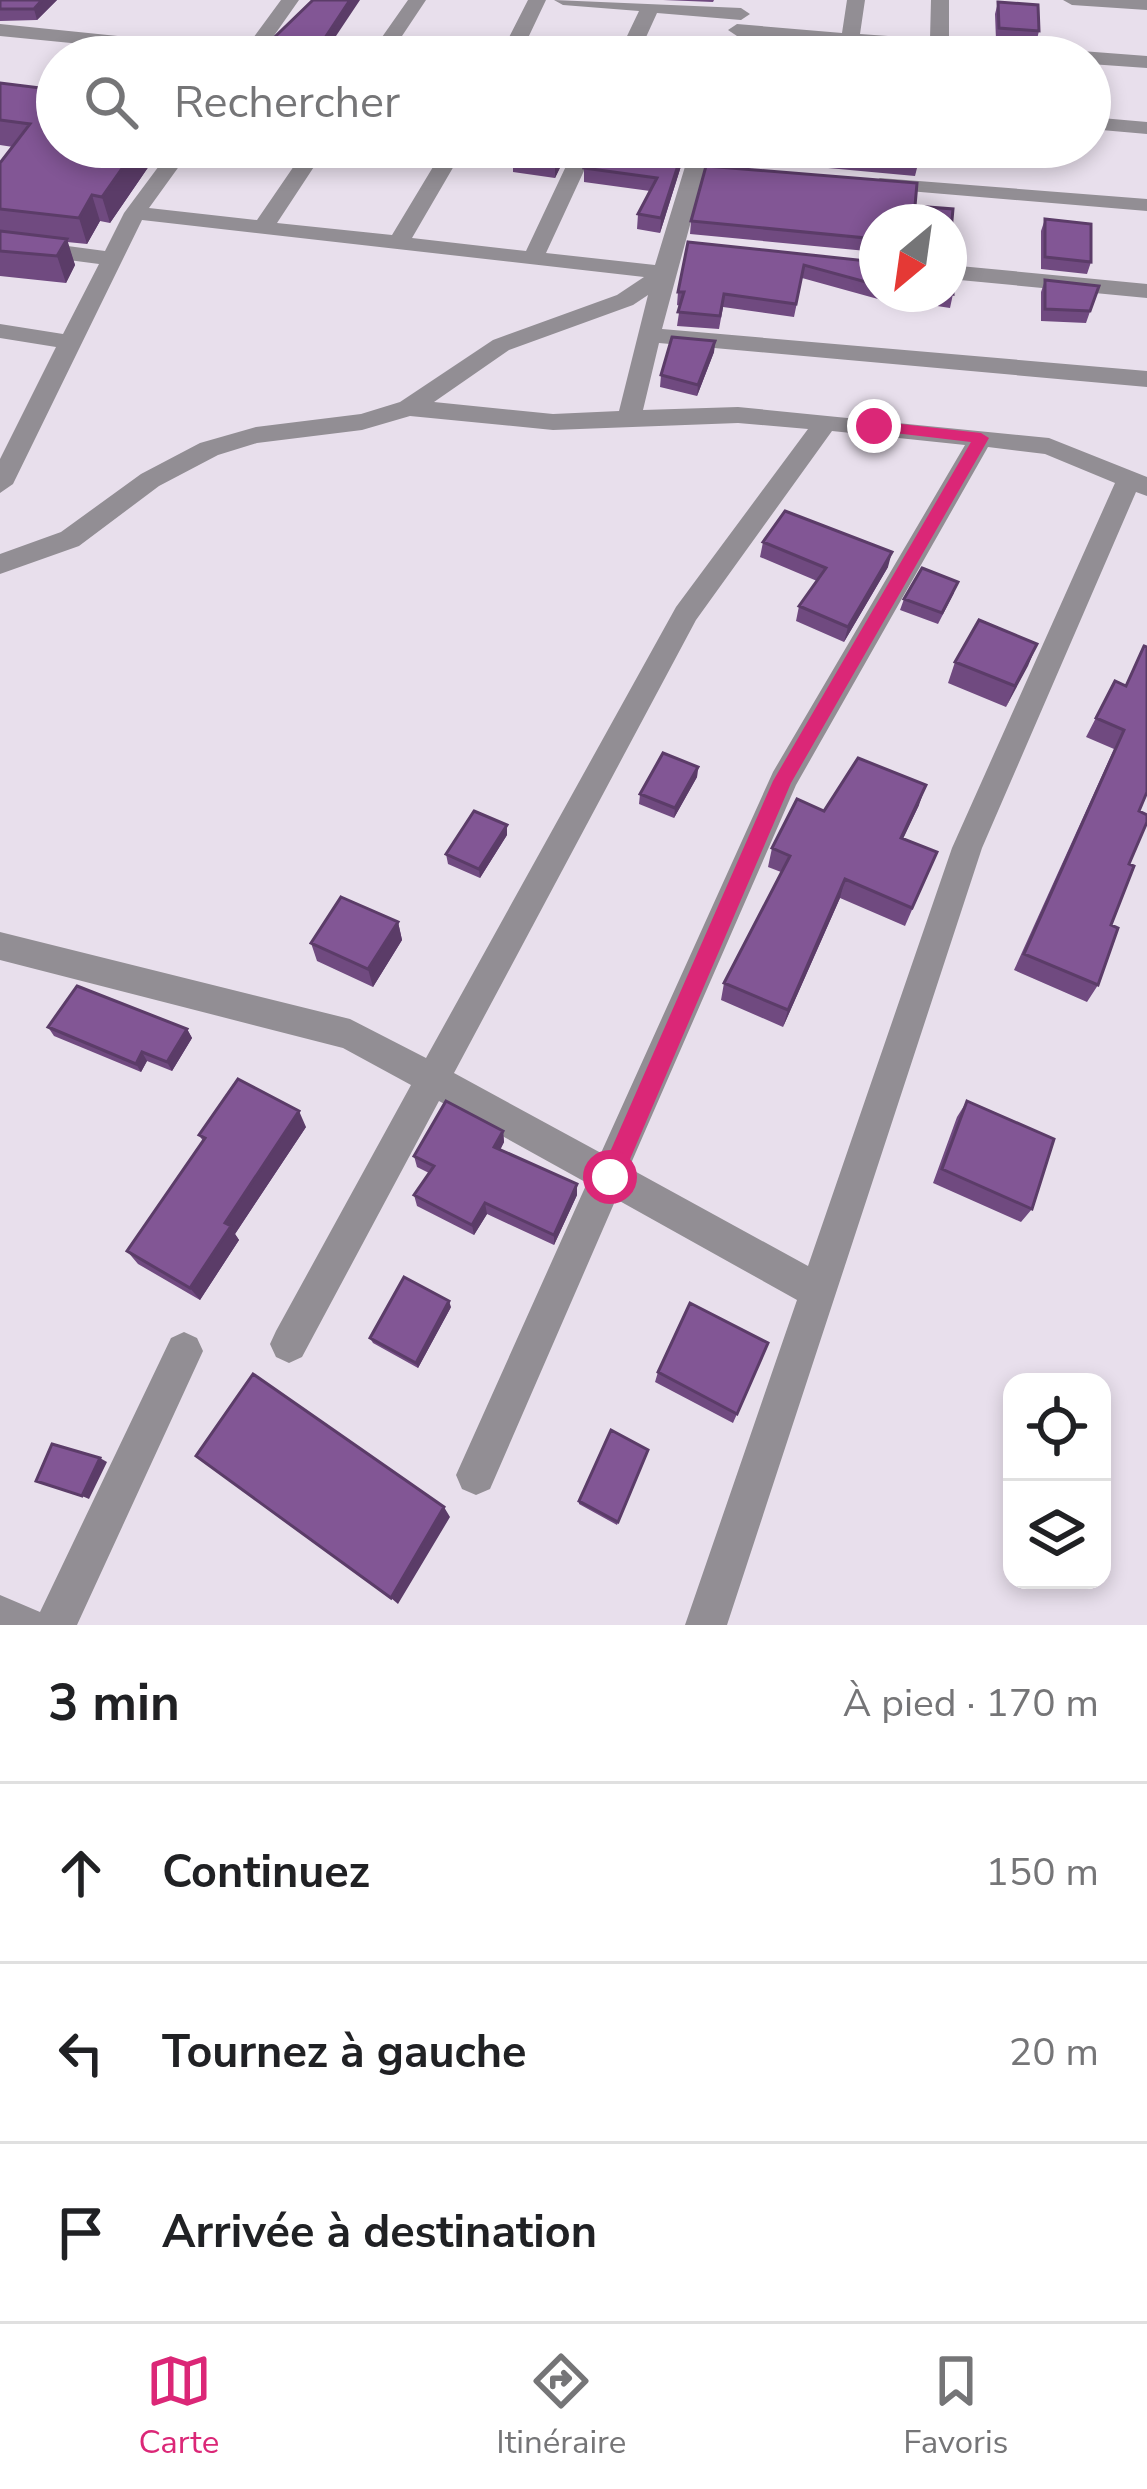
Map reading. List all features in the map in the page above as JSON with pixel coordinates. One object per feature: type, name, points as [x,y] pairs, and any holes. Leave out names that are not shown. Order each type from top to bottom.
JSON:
[{"type":"street","points":[[264,36],[290,0]]},
{"type":"street","points":[[392,36],[417,0]]},
{"type":"street","points":[[520,36],[538,0]]},
{"type":"street","points":[[563,0],[741,15],[836,36]]},
{"type":"street","points":[[850,36],[856,0]]},
{"type":"street","points":[[938,36],[940,0]]},
{"type":"street","points":[[1072,0],[1147,5]]},
{"type":"street","points":[[637,36],[650,7]]},
{"type":"street","points":[[0,30],[58,36]]},
{"type":"street","points":[[1111,59],[1147,62]]},
{"type":"street","points":[[1111,125],[1147,128]]},
{"type":"street","points":[[0,484],[135,213],[168,168]]},
{"type":"street","points":[[262,228],[303,168]]},
{"type":"street","points":[[398,243],[443,168]]},
{"type":"street","points":[[533,258],[575,168]]},
{"type":"street","points":[[628,422],[664,273],[683,244],[703,168]]},
{"type":"street","points":[[861,182],[1147,206]]},
{"type":"street","points":[[135,213],[664,273]]},
{"type":"street","points":[[0,244],[112,259]]},
{"type":"street","points":[[0,564],[70,539],[150,481],[209,448],[256,434],[362,422],[409,408],[501,345],[625,300],[664,273]]},
{"type":"street","points":[[967,274],[1147,291]]},
{"type":"street","points":[[0,332],[70,342]]},
{"type":"street","points":[[650,334],[1147,379]]},
{"type":"street","points":[[409,408],[553,422],[738,416],[826,422],[1049,446],[1138,483],[967,848],[706,1625]]},
{"type":"street","points":[[289,1343],[686,614],[826,422]]},
{"type":"street","points":[[0,427],[26,431]]},
{"type":"street","points":[[476,1474],[783,781],[981,438]]},
{"type":"street","points":[[0,946],[350,1034],[818,1291]]},
{"type":"street","points":[[56,1625],[184,1351]]},
{"type":"street","points":[[0,1616],[24,1625]]},
{"type":"building","points":[[0,0],[42,0],[34,9],[0,9]]},
{"type":"building","points":[[313,0],[350,0],[326,36],[276,36]]},
{"type":"building","points":[[998,2],[1038,5],[1039,31],[999,28]]},
{"type":"building","points":[[0,83],[36,87],[36,168],[122,168],[102,197],[92,195],[79,218],[0,209],[0,163],[30,124],[0,120]]},
{"type":"building","points":[[584,168],[677,168],[661,218],[638,214],[657,178]]},
{"type":"building","points":[[705,168],[917,183],[915,204],[859,204],[859,237],[691,221]]},
{"type":"building","points":[[1045,219],[1091,224],[1091,262],[1045,257]]},
{"type":"building","points":[[0,231],[67,239],[57,256],[0,251]]},
{"type":"building","points":[[688,242],[859,260],[859,280],[804,265],[796,304],[724,294],[720,316],[678,312],[684,292],[678,292]]},
{"type":"building","points":[[1045,280],[1099,286],[1090,311],[1045,309]]},
{"type":"building","points":[[672,337],[715,341],[698,385],[661,375]]},
{"type":"building","points":[[785,511],[892,552],[848,627],[799,606],[826,568],[763,542]]},
{"type":"building","points":[[922,568],[958,582],[942,613],[904,599]]},
{"type":"building","points":[[979,620],[1037,644],[1015,686],[955,662]]},
{"type":"building","points":[[1144,646],[1147,792],[1139,811],[1147,815],[1147,822],[1129,864],[1134,866],[1111,925],[1118,928],[1098,985],[1024,954],[1124,730],[1096,718],[1115,681],[1126,686]]},
{"type":"building","points":[[663,753],[698,767],[675,808],[640,794]]},
{"type":"building","points":[[858,758],[926,785],[901,838],[937,852],[912,908],[845,879],[788,1010],[724,983],[790,856],[772,848],[797,799],[824,811]]},
{"type":"building","points":[[474,811],[507,825],[479,869],[446,854]]},
{"type":"building","points":[[341,897],[398,922],[368,969],[311,943]]},
{"type":"building","points":[[77,986],[187,1029],[167,1062],[142,1052],[136,1064],[48,1027]]},
{"type":"building","points":[[238,1079],[299,1111],[225,1223],[231,1226],[190,1288],[127,1251],[205,1138],[199,1135]]},
{"type":"building","points":[[446,1101],[503,1131],[494,1147],[577,1184],[554,1235],[485,1203],[472,1225],[414,1195],[434,1166],[414,1156]]},
{"type":"building","points":[[967,1101],[1054,1139],[1032,1209],[942,1169]]},
{"type":"building","points":[[404,1277],[449,1301],[416,1363],[370,1338]]},
{"type":"building","points":[[690,1303],[768,1343],[737,1414],[658,1372]]},
{"type":"building","points":[[253,1374],[444,1507],[391,1598],[196,1456]]},
{"type":"building","points":[[611,1430],[648,1450],[618,1522],[579,1501]]},
{"type":"building","points":[[52,1444],[100,1458],[82,1496],[36,1481]]},
{"type":"route","points":[[610,1177],[783,781],[981,438],[874,426]]}]
